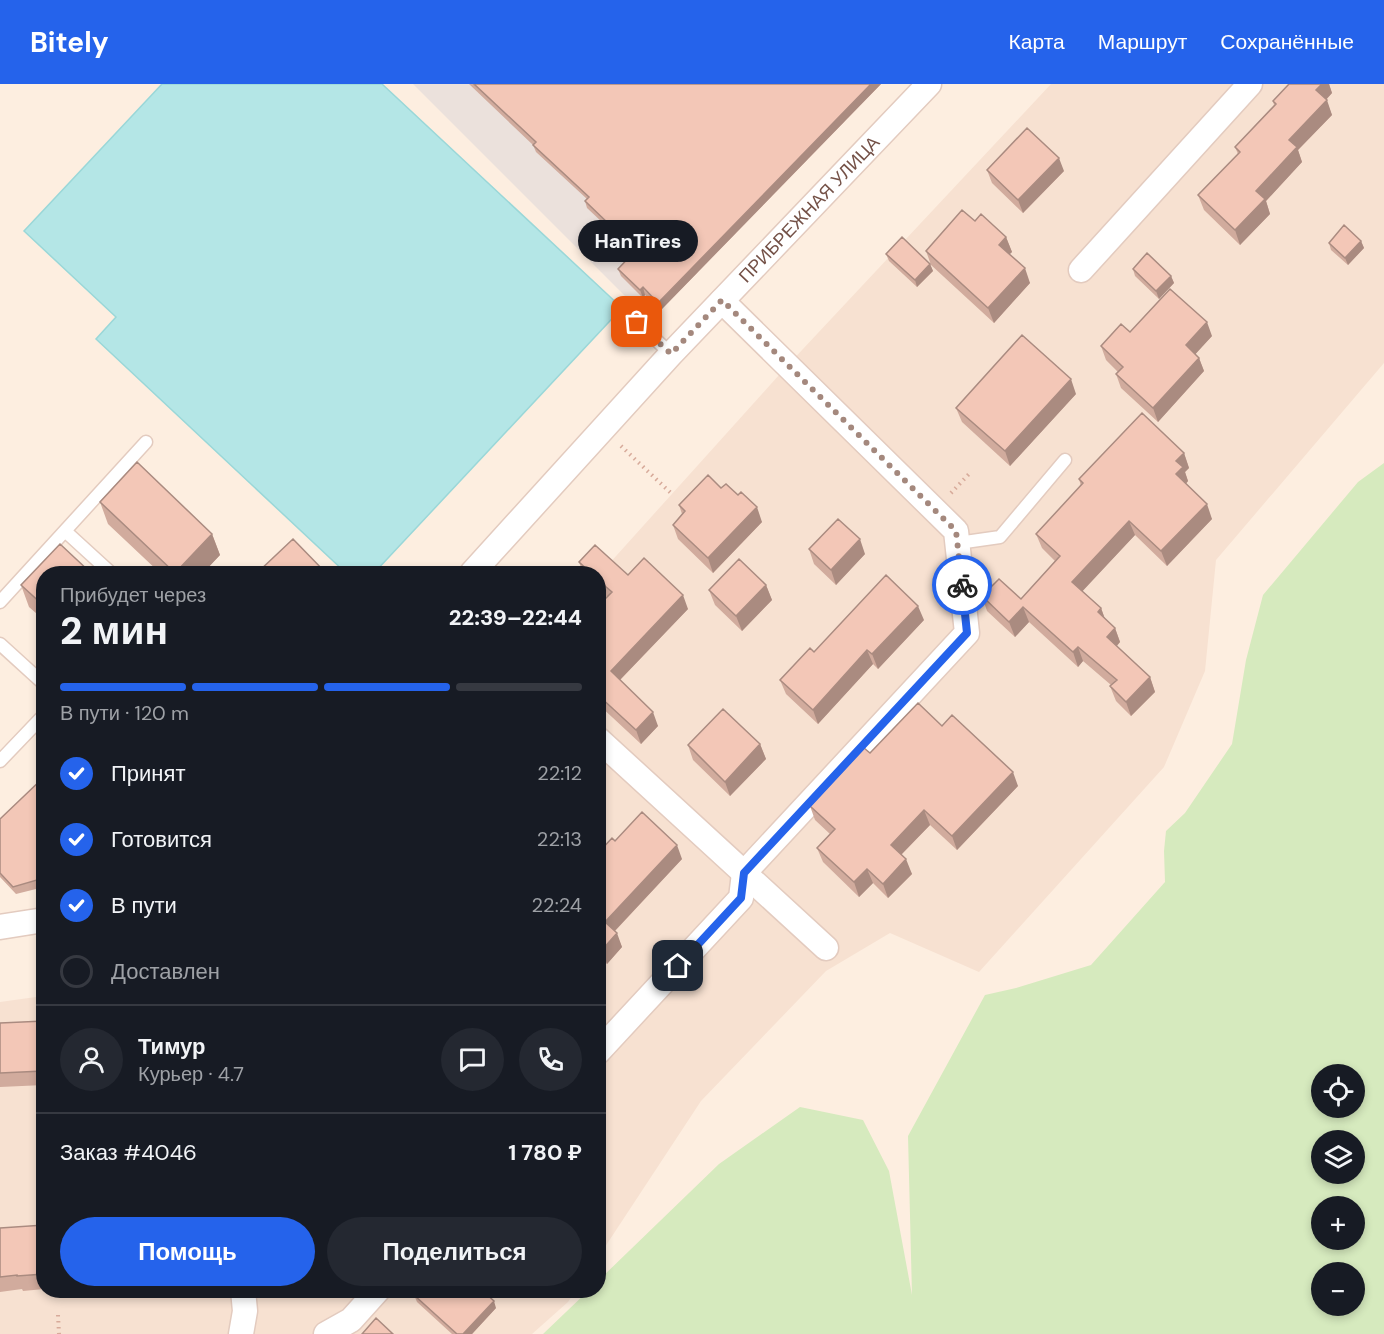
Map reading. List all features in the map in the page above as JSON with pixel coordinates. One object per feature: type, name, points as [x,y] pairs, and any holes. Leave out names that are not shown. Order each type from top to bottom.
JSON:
[{"type":"street","name":"ПРИБРЕЖНАЯ УЛИЦА","points":[[478,566],[671,354],[929,84]]},
{"type":"street","points":[[1081,270],[1250,84]]},
{"type":"street","points":[[606,1043],[741,898],[744,873],[967,633],[957,537],[722,300]]},
{"type":"street","points":[[606,746],[826,948]]},
{"type":"street","points":[[0,927],[36,921]]},
{"type":"street","points":[[241,1334],[243,1298]]},
{"type":"street","points":[[326,1334],[351,1320],[371,1298]]},
{"type":"lane","points":[[621,320],[637,322],[671,354]]},
{"type":"lane","points":[[0,602],[146,442]]},
{"type":"lane","points":[[957,537],[1000,537],[1065,460]]},
{"type":"lane","points":[[64,531],[103,566]]},
{"type":"lane","points":[[0,644],[36,677]]},
{"type":"lane","points":[[0,761],[36,723]]},
{"type":"path","points":[[603,429],[673,495]]},
{"type":"path","points":[[58,1315],[59,1334]]},
{"type":"shaded area","points":[[413,84],[881,84],[635,306]]},
{"type":"shaded area","points":[[1051,84],[1384,84],[1384,363],[1216,560],[1205,671],[1164,767],[979,972],[890,933],[826,971],[701,1101],[606,1245],[606,567],[788,365]]},
{"type":"shaded area","points":[[36,997],[36,1298],[571,1298],[532,1334],[0,1334],[0,1002]]},
{"type":"green space","points":[[1384,463],[1384,1334],[543,1334],[581,1298],[606,1298],[606,1273],[719,1164],[800,1107],[863,1120],[889,1171],[912,1295],[908,1136],[985,995],[1091,965],[1165,882],[1166,831],[1185,813],[1232,744],[1246,660],[1263,595],[1358,482]]},
{"type":"water","points":[[162,84],[382,84],[622,308],[381,566],[339,566],[96,339],[116,317],[24,231]]},
{"type":"building","points":[[474,84],[871,84],[658,303],[643,287],[640,290],[618,269],[636,250],[585,201],[589,197],[533,145],[536,142]]},
{"type":"building","points":[[1289,84],[1322,84],[1316,90],[1327,100],[1289,140],[1297,147],[1256,191],[1265,199],[1235,230],[1198,195],[1240,152],[1235,147],[1276,104],[1273,101]]},
{"type":"building","points":[[1027,128],[1059,158],[1018,200],[987,170]]},
{"type":"building","points":[[962,210],[975,221],[981,214],[1006,237],[999,245],[1025,268],[988,308],[926,251]]},
{"type":"building","points":[[1344,225],[1361,241],[1345,258],[1329,243]]},
{"type":"building","points":[[902,237],[930,264],[915,280],[886,254]]},
{"type":"building","points":[[1147,253],[1171,276],[1156,291],[1133,269]]},
{"type":"building","points":[[1170,289],[1207,322],[1186,345],[1199,358],[1153,408],[1116,374],[1123,367],[1101,346],[1121,324],[1130,332]]},
{"type":"building","points":[[1022,335],[1071,379],[1005,451],[956,408]]},
{"type":"building","points":[[1142,413],[1184,453],[1176,461],[1183,467],[1176,474],[1207,504],[1161,551],[1129,521],[1072,582],[1101,608],[1098,612],[1115,628],[1107,637],[1150,677],[1126,702],[1110,686],[1117,680],[1078,647],[1073,652],[1023,607],[1009,622],[982,596],[999,579],[1021,599],[1060,556],[1036,534],[1083,483],[1079,479]]},
{"type":"building","points":[[137,462],[212,534],[182,566],[168,566],[100,502]]},
{"type":"building","points":[[708,475],[721,488],[726,484],[738,495],[741,492],[757,507],[708,558],[673,525],[685,511],[679,505]]},
{"type":"building","points":[[838,519],[860,539],[831,570],[809,549]]},
{"type":"building","points":[[293,539],[319,566],[264,566]]},
{"type":"building","points":[[60,544],[84,566],[39,566]]},
{"type":"building","points":[[595,545],[628,575],[644,558],[683,595],[611,671],[653,712],[636,730],[606,702],[606,598],[612,592],[606,587],[606,566],[583,566],[579,562]]},
{"type":"building","points":[[739,559],[766,585],[736,616],[709,590]]},
{"type":"building","points":[[36,569],[36,599],[21,585]]},
{"type":"building","points":[[886,575],[918,606],[872,654],[867,650],[813,710],[780,680],[810,648],[814,652]]},
{"type":"building","points":[[918,703],[942,726],[952,715],[1013,772],[952,836],[924,810],[891,845],[906,859],[883,884],[867,869],[854,882],[817,848],[835,829],[810,806],[864,748],[870,753]]},
{"type":"building","points":[[723,709],[760,744],[725,782],[688,745]]},
{"type":"building","points":[[36,785],[36,880],[13,887],[0,873],[0,819]]},
{"type":"building","points":[[642,812],[677,845],[606,921],[606,844],[612,838],[615,841]]},
{"type":"building","points":[[606,923],[617,933],[606,945]]},
{"type":"building","points":[[36,1021],[36,1071],[0,1073],[0,1023]]},
{"type":"building","points":[[36,1226],[36,1275],[0,1277],[0,1228]]},
{"type":"building","points":[[417,1298],[491,1298],[494,1301],[463,1334],[457,1334]]},
{"type":"building","points":[[376,1318],[393,1334],[362,1334]]},
{"type":"way so far","points":[[637,322],[671,354],[722,300],[956,531],[962,585]]},
{"type":"place","name":"HanTires","points":[[637,322]]},
{"type":"route","points":[[678,966],[741,898],[744,873],[967,633],[962,585]]}]
